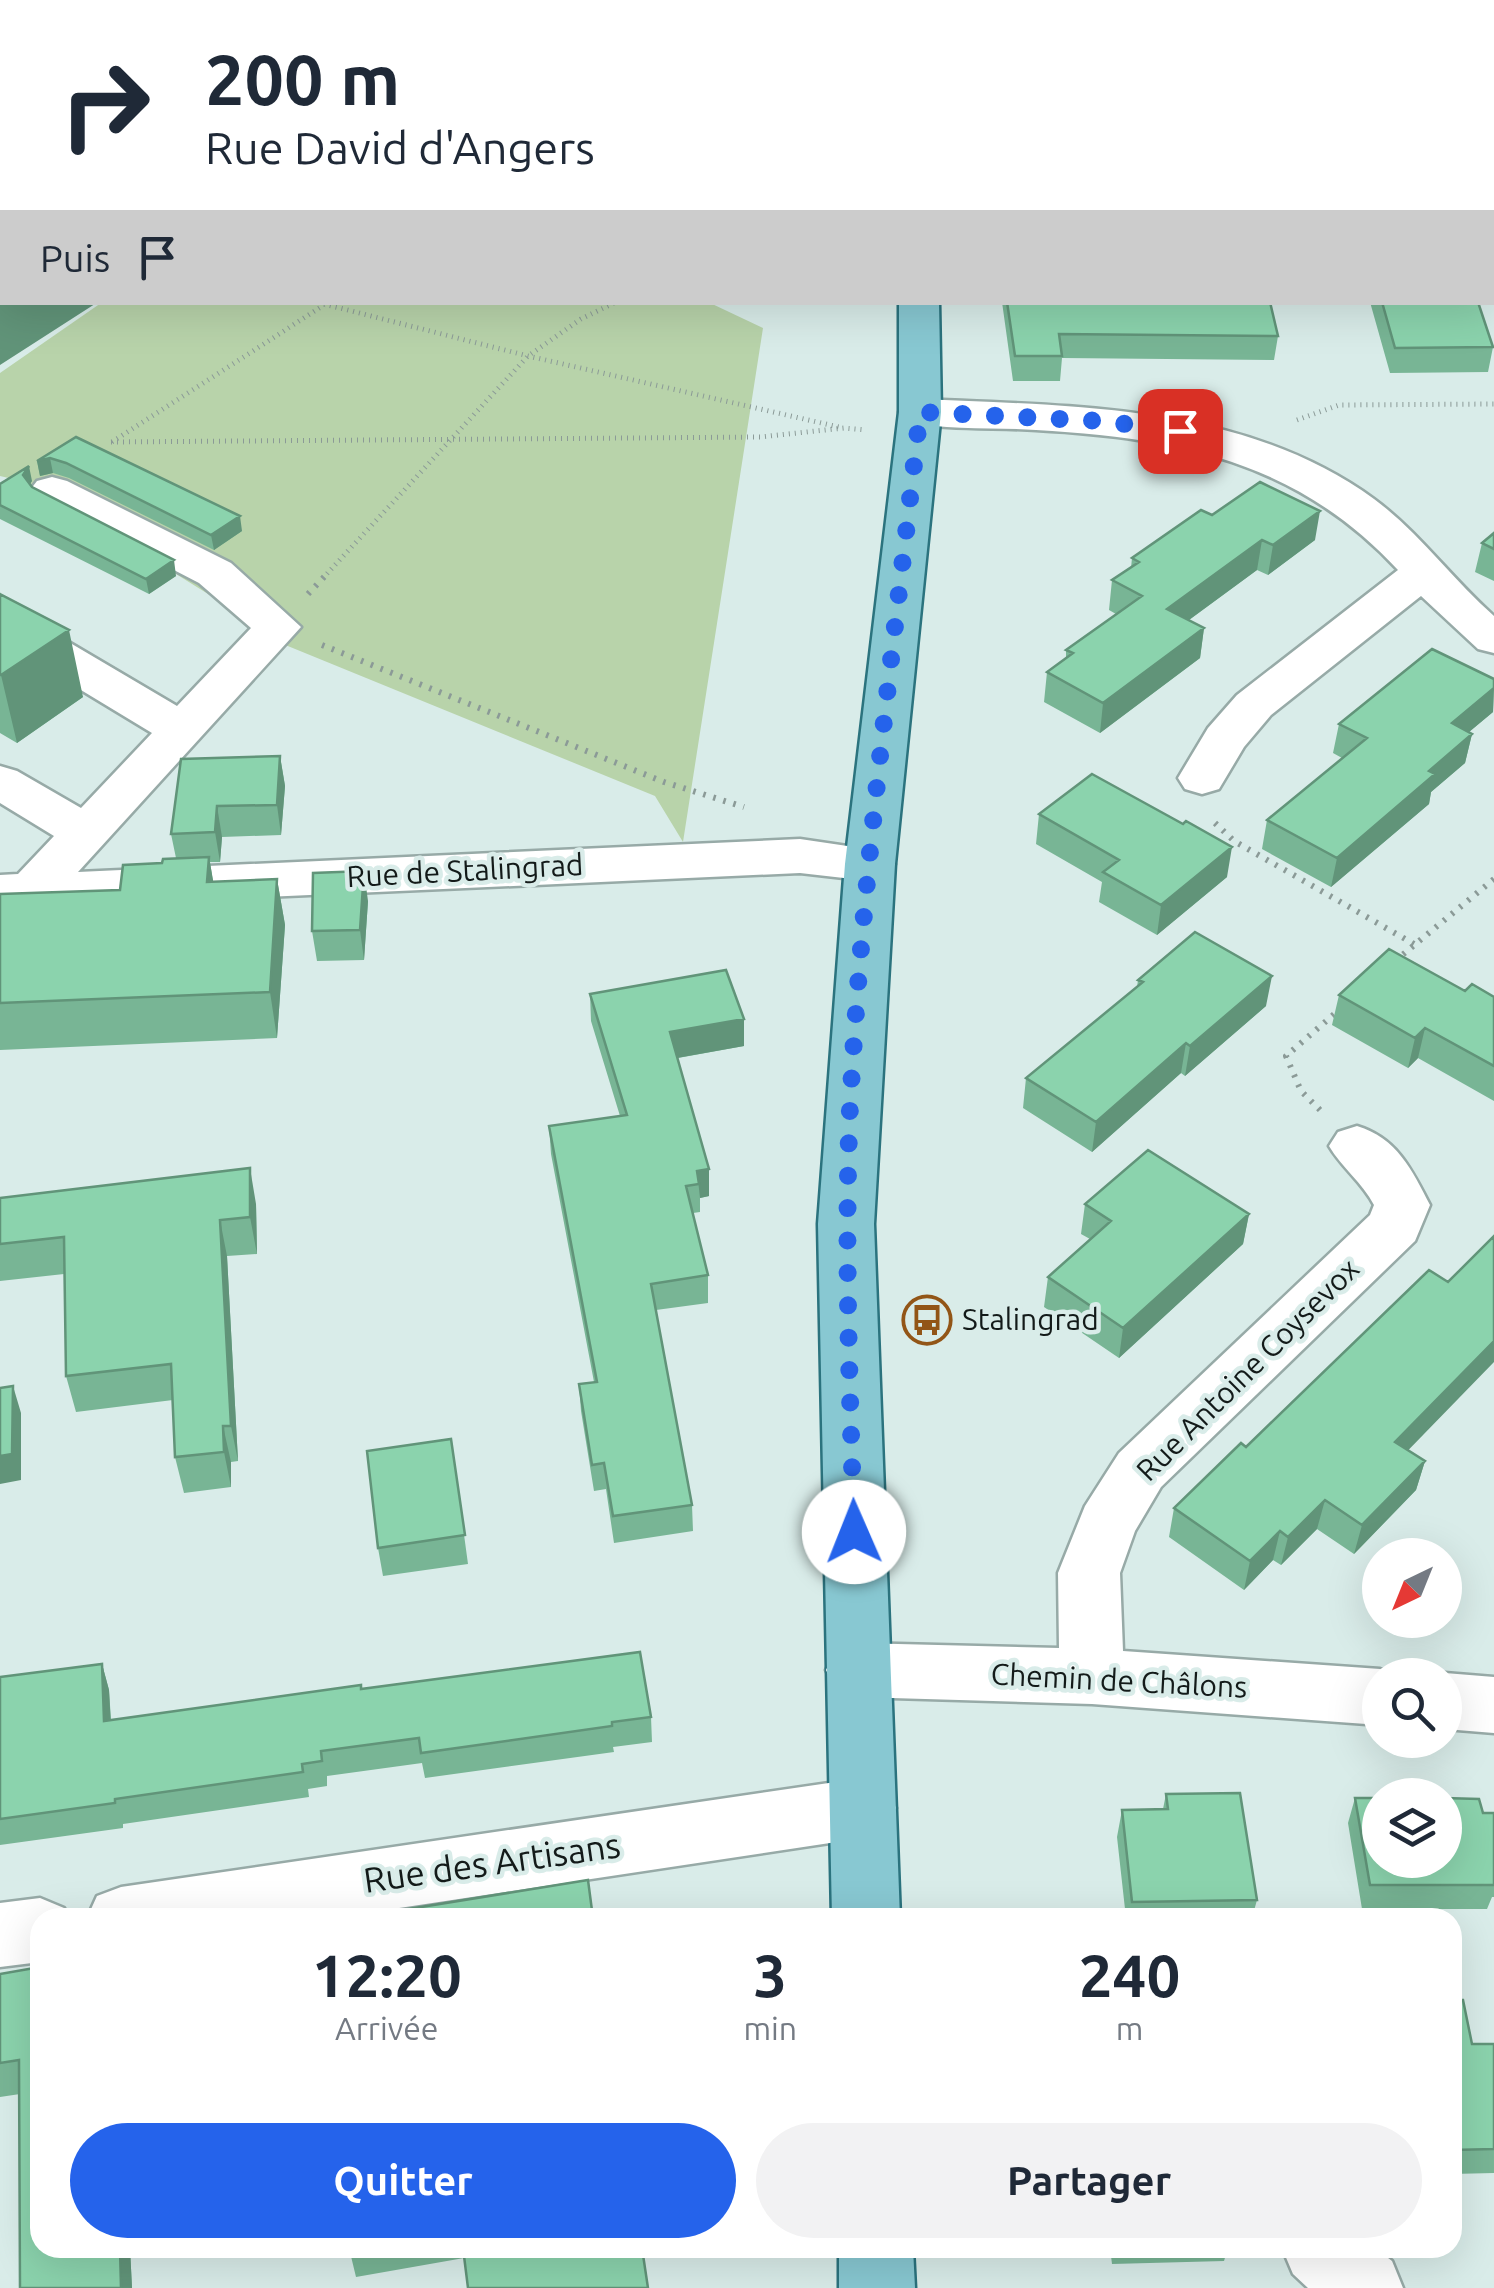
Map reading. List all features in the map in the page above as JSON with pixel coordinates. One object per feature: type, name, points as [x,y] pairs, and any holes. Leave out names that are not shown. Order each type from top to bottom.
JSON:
[{"type":"main road","points":[[866,1908],[846,1224],[850,1104],[870,864],[919,423],[919,305]]},
{"type":"main road","points":[[876,2258],[877,2288]]},
{"type":"street","points":[[919,423],[1143,425],[1225,444],[1281,464],[1357,507],[1494,640]]},
{"type":"street","points":[[15,892],[86,833],[278,627],[215,573],[52,490]]},
{"type":"street","points":[[1202,778],[1225,739],[1254,705],[1422,573]]},
{"type":"street","points":[[0,621],[182,730]]},
{"type":"street","points":[[0,782],[86,833]]},
{"type":"street","name":"Rue de Stalingrad","points":[[15,892],[800,856],[870,864]]},
{"type":"street","name":"Rue Antoine Coysevox","points":[[1092,1676],[1089,1573],[1107,1524],[1140,1470],[1395,1226],[1402,1204],[1386,1173],[1357,1146]]},
{"type":"street","name":"Chemin de Châlons","points":[[858,1670],[1092,1676],[1362,1696]]},
{"type":"street","points":[[1462,1702],[1494,1705]]},
{"type":"street","name":"Rue des Artisans","points":[[188,1908],[863,1808]]},
{"type":"street","points":[[0,1936],[30,1932]]},
{"type":"street","points":[[1330,2258],[1365,2288]]},
{"type":"path","points":[[323,305],[111,442],[760,437],[919,423]]},
{"type":"path","points":[[334,305],[528,356],[844,428]]},
{"type":"path","points":[[610,305],[581,319],[528,356],[278,627],[664,782],[803,826],[800,856]]},
{"type":"path","points":[[1225,444],[1339,405],[1494,404]]},
{"type":"path","points":[[1202,778],[1204,814],[1234,842],[1414,944]]},
{"type":"path","points":[[1386,969],[1494,879]]},
{"type":"path","points":[[1343,1006],[1286,1056],[1300,1092],[1357,1146]]},
{"type":"green space","points":[[98,305],[714,305],[763,328],[683,842],[655,796],[278,642],[237,612],[30,483],[0,476],[0,373]]},
{"type":"building","points":[[1007,305],[1271,305],[1278,336],[1059,334],[1062,356],[1015,356]]},
{"type":"building","points":[[1383,305],[1479,305],[1493,347],[1395,348]]},
{"type":"building","points":[[76,437],[240,516],[211,535],[66,463],[50,458],[37,461]]},
{"type":"building","points":[[29,466],[23,475],[32,487],[174,560],[146,579],[0,505],[0,484]]},
{"type":"building","points":[[1260,482],[1320,511],[1273,545],[1262,540],[1167,609],[1204,628],[1103,703],[1047,672],[1073,653],[1066,650],[1142,596],[1112,580],[1139,562],[1132,558],[1201,510],[1212,515]]},
{"type":"building","points":[[1494,533],[1494,549],[1482,543]]},
{"type":"building","points":[[0,594],[69,630],[1,675],[0,674]]},
{"type":"building","points":[[1432,649],[1494,679],[1494,688],[1452,723],[1472,734],[1429,771],[1435,774],[1337,858],[1267,820],[1367,738],[1339,724]]},
{"type":"building","points":[[280,756],[277,805],[217,806],[215,832],[171,834],[181,759]]},
{"type":"building","points":[[1092,774],[1232,847],[1161,905],[1103,872],[1119,860],[1039,814]]},
{"type":"building","points":[[209,857],[207,882],[277,879],[270,992],[0,1003],[0,894],[120,890],[123,865]]},
{"type":"building","points":[[364,871],[360,930],[312,931],[313,873]]},
{"type":"building","points":[[1195,932],[1272,976],[1190,1046],[1186,1043],[1096,1122],[1026,1078],[1143,982],[1138,980]]},
{"type":"building","points":[[1389,949],[1465,991],[1472,984],[1494,997],[1494,1066],[1425,1028],[1415,1038],[1339,995]]},
{"type":"building","points":[[726,970],[744,1019],[670,1032],[709,1169],[697,1171],[699,1184],[686,1186],[708,1275],[651,1284],[692,1505],[613,1516],[604,1463],[592,1465],[579,1384],[597,1382],[549,1126],[627,1115],[590,994]]},
{"type":"building","points":[[1148,1150],[1249,1214],[1123,1328],[1048,1277],[1111,1221],[1085,1204]]},
{"type":"building","points":[[250,1168],[250,1217],[220,1220],[231,1426],[223,1426],[224,1452],[175,1457],[171,1364],[66,1376],[64,1237],[0,1244],[0,1198]]},
{"type":"building","points":[[1494,1236],[1494,1341],[1395,1442],[1425,1461],[1362,1525],[1325,1500],[1288,1537],[1280,1531],[1250,1561],[1174,1508],[1241,1443],[1246,1447],[1429,1270],[1448,1282]]},
{"type":"building","points":[[13,1386],[12,1454],[0,1456],[0,1388]]},
{"type":"building","points":[[451,1439],[465,1535],[378,1548],[367,1451]]},
{"type":"building","points":[[640,1652],[651,1717],[421,1753],[419,1738],[321,1751],[322,1761],[302,1764],[303,1772],[0,1819],[0,1677],[102,1664],[104,1721]]},
{"type":"building","points":[[1240,1793],[1257,1900],[1132,1902],[1122,1810],[1168,1809],[1166,1794]]},
{"type":"building","points":[[1355,1798],[1362,1798],[1362,1839]]},
{"type":"building","points":[[1462,1798],[1479,1799],[1483,1813],[1494,1813],[1494,1885],[1370,1885],[1369,1878],[1462,1878]]},
{"type":"building","points":[[588,1880],[592,1908],[415,1908]]},
{"type":"building","points":[[30,1969],[30,2258],[120,2258],[121,2288],[20,2288],[19,2060],[0,2063],[0,1974]]},
{"type":"building","points":[[1462,2000],[1472,2044],[1494,2044],[1494,2149],[1462,2150]]},
{"type":"building","points":[[464,2258],[644,2258],[648,2288],[468,2288]]},
{"type":"place","name":"Stalingrad","points":[[927,1320]]},
{"type":"route","points":[[854,1532],[846,1224],[850,1104],[870,864],[920,412],[1102,421],[1180,431]]}]
